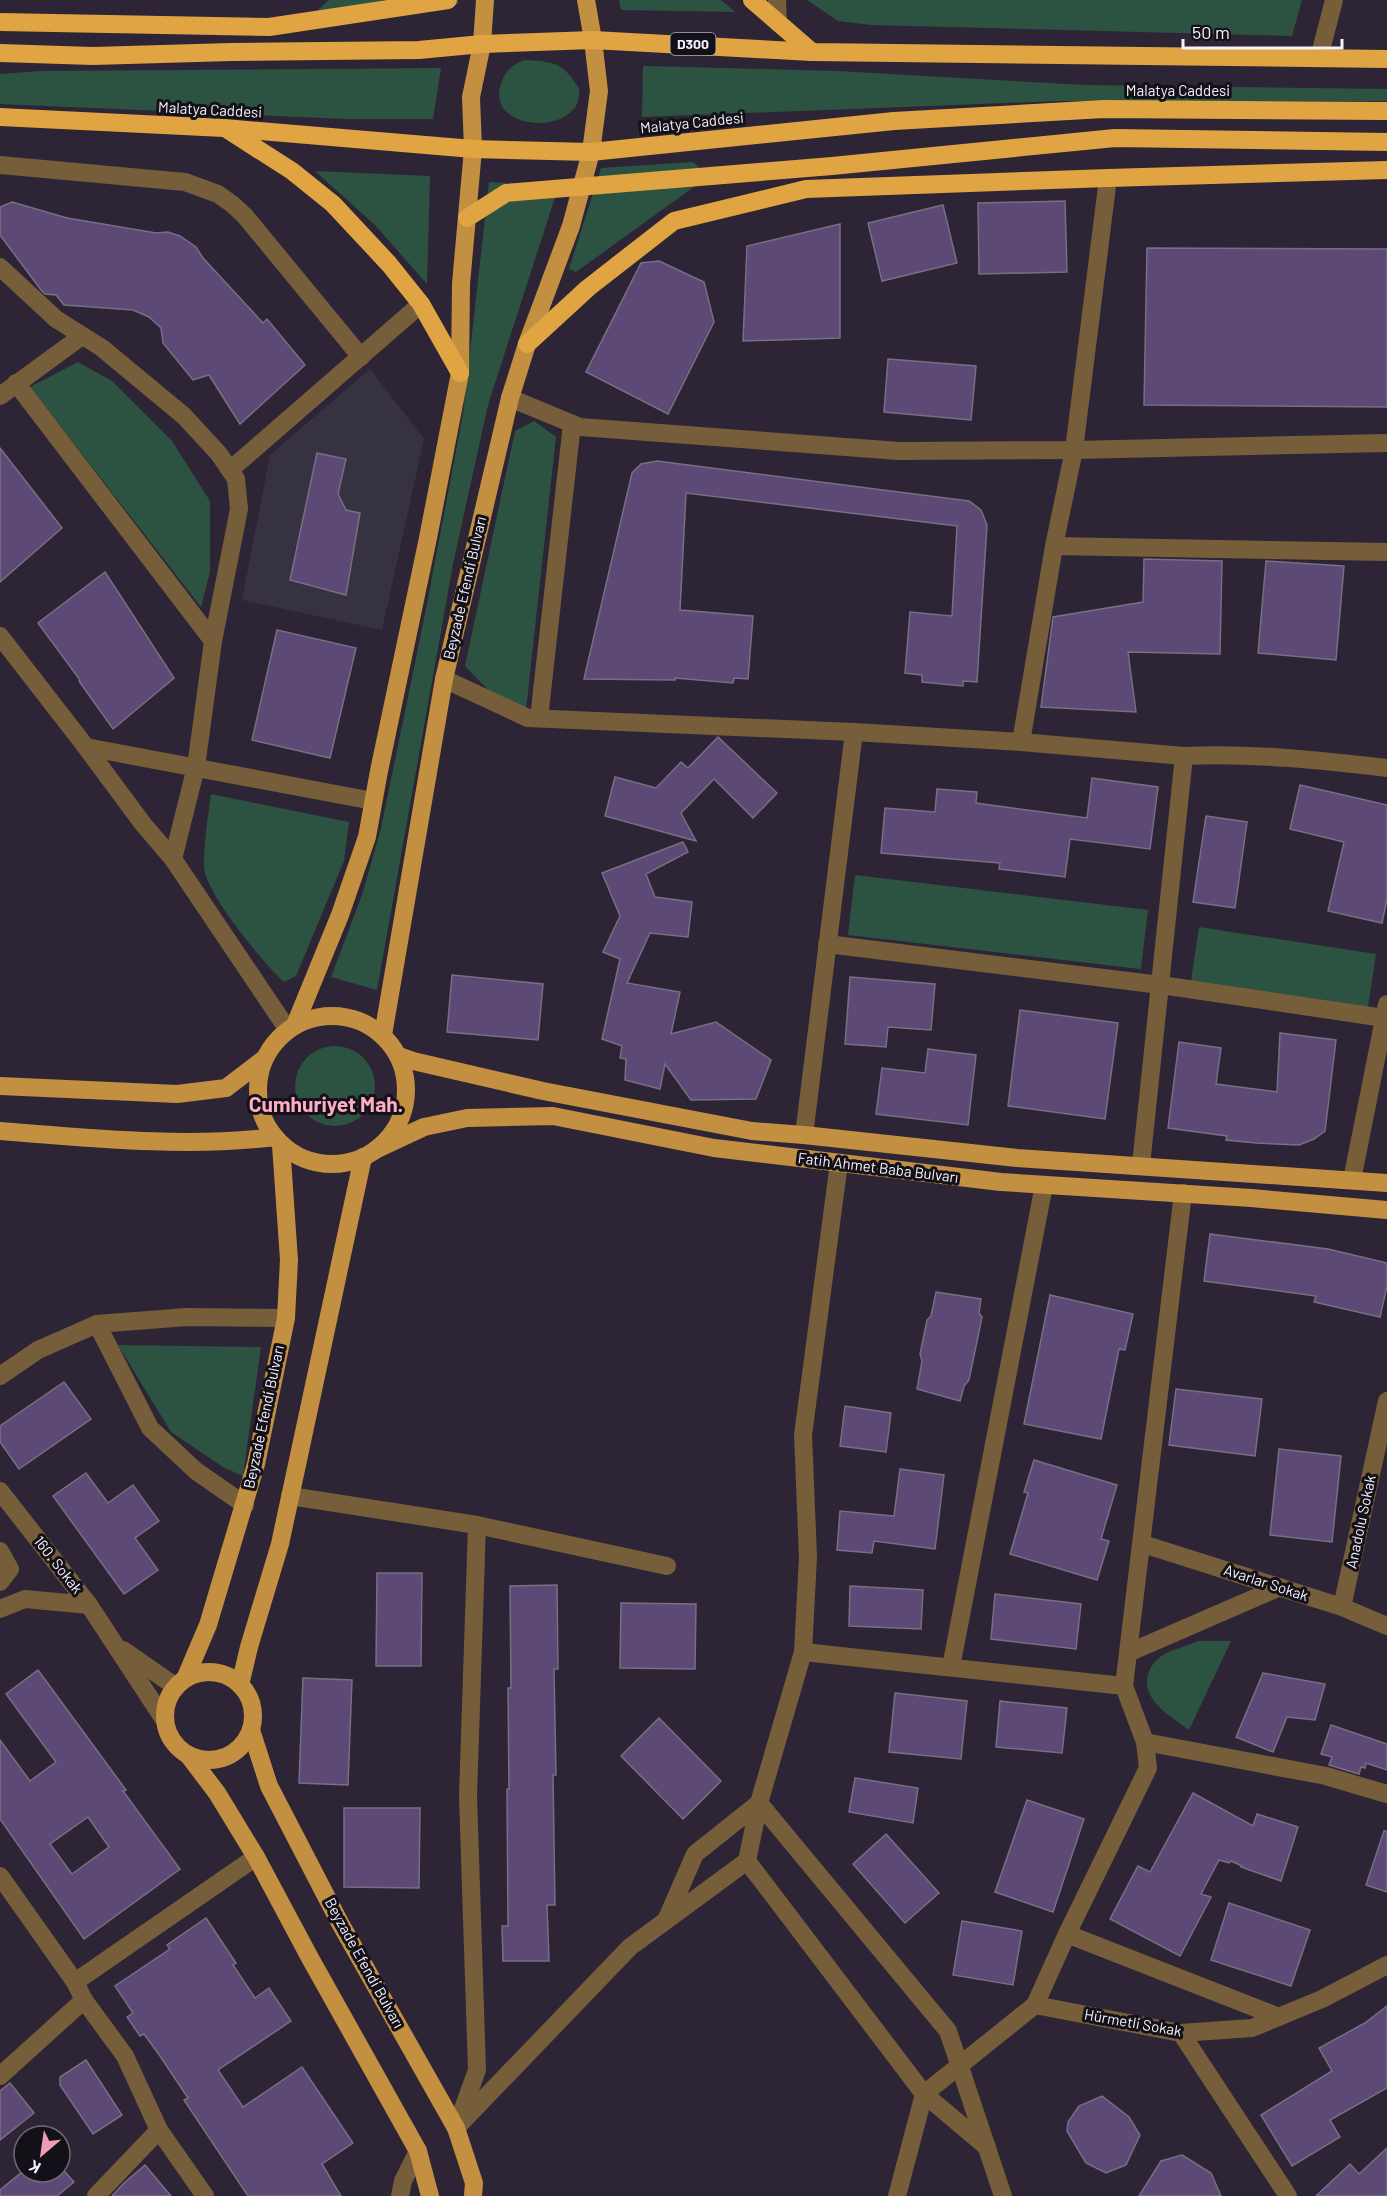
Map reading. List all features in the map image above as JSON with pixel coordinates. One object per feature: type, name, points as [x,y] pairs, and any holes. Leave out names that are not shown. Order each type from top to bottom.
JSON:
[{"type":"highway","points":[[0,22],[269,27],[448,0]]},
{"type":"highway","points":[[752,0],[812,52]]},
{"type":"highway","name":"D300","points":[[0,53],[93,56],[419,50],[482,44],[593,40],[812,52],[1387,59]]},
{"type":"highway","name":"Malatya Caddesi","points":[[0,117],[224,128],[473,149],[591,152],[894,121],[1104,109],[1387,111]]},
{"type":"highway","points":[[224,128],[292,171],[333,204],[389,264],[421,304],[460,373]]},
{"type":"highway","points":[[467,219],[506,193],[1115,138],[1387,142]]},
{"type":"highway","points":[[527,344],[588,288],[674,221],[806,189],[1387,170]]},
{"type":"main road","points":[[292,1027],[340,915],[367,837],[460,373],[461,284],[473,149],[471,97],[482,44],[485,0]]},
{"type":"main road","name":"Beyzade Efendi Bulvarı","points":[[383,1035],[444,679],[510,398],[527,344],[571,226],[591,152],[599,92],[586,0]]},
{"type":"main road","points":[[340,1016],[363,1022],[383,1035],[399,1056],[406,1081],[405,1106],[395,1130],[370,1153],[354,1161],[329,1164],[303,1159],[278,1141],[267,1126],[259,1105],[257,1081],[264,1059],[277,1039],[292,1027],[317,1017],[340,1016]]},
{"type":"main road","name":"Fatih Ahmet Baba Bulvarı","points":[[399,1056],[543,1091],[752,1131],[1017,1158],[1387,1183]]},
{"type":"main road","points":[[0,1086],[177,1094],[226,1088],[264,1059]]},
{"type":"main road","name":"Fatih Ahmet Baba Bulvarı","points":[[370,1153],[424,1127],[467,1118],[553,1116],[714,1148],[839,1163],[1044,1185],[1183,1193],[1387,1210]]},
{"type":"main road","points":[[0,1131],[86,1138],[278,1141]]},
{"type":"main road","name":"Beyzade Efendi Bulvarı","points":[[180,1683],[208,1625],[245,1505],[256,1464],[286,1318],[289,1260],[278,1141]]},
{"type":"main road","points":[[240,1685],[280,1544],[370,1153]]},
{"type":"main road","points":[[189,1756],[204,1760],[219,1759],[233,1753],[244,1743],[251,1730],[252,1706],[248,1695],[240,1685],[228,1677],[214,1672],[199,1673],[180,1683],[169,1697],[165,1709],[165,1721],[173,1742],[189,1756],[217,1793],[256,1857],[418,2151],[430,2196]]},
{"type":"main road","name":"Beyzade Efendi Bulvarı","points":[[251,1730],[269,1786],[340,1923],[456,2128],[474,2182],[473,2196]]},
{"type":"street","points":[[777,0],[778,23]]},
{"type":"street","points":[[1319,58],[1334,0]]},
{"type":"street","points":[[0,165],[184,182],[218,194],[245,216],[361,357]]},
{"type":"street","points":[[1021,742],[1054,546],[1074,450],[1108,178]]},
{"type":"street","points":[[0,267],[56,319],[102,348],[184,416],[219,454],[236,479],[239,509],[213,641],[196,767],[173,859]]},
{"type":"street","points":[[230,470],[421,304]]},
{"type":"street","points":[[0,396],[82,336]]},
{"type":"street","points":[[16,383],[213,641]]},
{"type":"street","points":[[510,398],[572,424],[590,428],[899,451],[1074,450],[1387,443]]},
{"type":"street","points":[[539,718],[572,424]]},
{"type":"street","points":[[1054,546],[1387,552]]},
{"type":"street","points":[[0,636],[143,824],[173,859],[292,1027]]},
{"type":"street","points":[[444,679],[528,718],[854,732],[1021,742],[1184,756],[1211,755],[1311,760],[1387,768]]},
{"type":"street","points":[[804,1135],[854,732]]},
{"type":"street","points":[[86,747],[374,801]]},
{"type":"street","points":[[1141,1166],[1184,756]]},
{"type":"street","points":[[827,944],[1386,1011],[1352,1180]]},
{"type":"street","points":[[456,2128],[630,1947],[666,1918],[747,1861],[759,1803],[803,1652],[808,1557],[803,1435],[839,1163]]},
{"type":"street","points":[[951,1667],[1044,1185]]},
{"type":"street","points":[[897,2196],[924,2094],[1035,2005],[1148,1768],[1146,1743],[1124,1686],[1143,1544],[1183,1193]]},
{"type":"street","points":[[0,1376],[38,1350],[98,1324],[187,1317],[286,1318]]},
{"type":"street","points":[[98,1324],[150,1428],[196,1471],[245,1505]]},
{"type":"street","name":"Anadolu Sokak","points":[[1342,1607],[1387,1401]]},
{"type":"street","name":"160. Sokak","points":[[0,1491],[89,1605],[165,1721]]},
{"type":"street","points":[[290,1496],[477,1525],[667,1566]]},
{"type":"street","points":[[456,2128],[477,2070],[468,1796],[477,1525]]},
{"type":"street","name":"Avarlar Sokak","points":[[1143,1544],[1342,1607],[1387,1626]]},
{"type":"street","points":[[0,1551],[10,1569],[0,1582]]},
{"type":"street","points":[[1128,1653],[1280,1587]]},
{"type":"street","points":[[0,1609],[25,1599],[89,1605]]},
{"type":"street","name":"160. Sokak","points":[[113,1642],[180,1683]]},
{"type":"street","points":[[803,1652],[1124,1686]]},
{"type":"street","points":[[1146,1743],[1326,1776],[1387,1794]]},
{"type":"street","points":[[666,1918],[695,1854],[759,1803]]},
{"type":"street","points":[[759,1803],[948,2031],[1004,2196]]},
{"type":"street","points":[[75,1982],[256,1857]]},
{"type":"street","points":[[747,1861],[924,2094],[987,2147]]},
{"type":"street","points":[[0,1876],[125,2056],[159,2130],[205,2196]]},
{"type":"street","points":[[1067,1934],[1279,2017]]},
{"type":"street","name":"Hürmetli Sokak","points":[[1035,2005],[1181,2033],[1252,2028],[1322,1999],[1387,1965]]},
{"type":"street","points":[[0,2076],[84,2000]]},
{"type":"street","points":[[1181,2033],[1288,2196]]},
{"type":"street","points":[[477,2070],[500,2082]]},
{"type":"street","points":[[96,2196],[159,2130]]},
{"type":"street","points":[[400,2196],[403,2181],[418,2151]]},
{"type":"shaded area","points":[[370,369],[424,439],[382,630],[242,600],[270,455]]},
{"type":"green space","points":[[329,0],[458,0],[458,4],[317,11]]},
{"type":"green space","points":[[619,0],[721,0],[735,12],[621,10]]},
{"type":"green space","points":[[807,0],[1302,0],[1292,36],[871,25],[838,21]]},
{"type":"green space","points":[[525,60],[557,65],[573,79],[579,88],[578,100],[576,106],[566,116],[539,123],[524,121],[512,116],[503,107],[499,96],[502,81],[508,70]]},
{"type":"green space","points":[[643,66],[838,71],[1084,85],[1387,89],[1387,101],[1060,101],[642,117]]},
{"type":"green space","points":[[441,68],[433,119],[346,119],[0,104],[0,74],[41,71]]},
{"type":"green space","points":[[693,162],[703,171],[702,181],[576,272],[569,269],[601,168]]},
{"type":"green space","points":[[315,171],[430,176],[427,284],[375,225]]},
{"type":"green space","points":[[489,182],[559,185],[488,405],[453,564],[377,990],[331,977],[362,895],[381,828],[425,614],[463,414]]},
{"type":"green space","points":[[78,362],[112,381],[172,441],[210,501],[210,572],[201,607],[30,387]]},
{"type":"green space","points":[[534,421],[556,437],[526,710],[489,691],[465,666],[515,431]]},
{"type":"green space","points":[[211,794],[349,822],[344,861],[296,976],[284,982],[264,961],[217,899],[205,873],[205,847]]},
{"type":"green space","points":[[855,875],[1148,910],[1141,969],[848,935]]},
{"type":"green space","points":[[1199,927],[1376,954],[1368,1007],[1191,981]]},
{"type":"green space","points":[[335,1046],[350,1049],[363,1058],[372,1071],[375,1086],[372,1101],[363,1114],[350,1123],[335,1126],[320,1123],[307,1114],[298,1101],[295,1086],[298,1071],[307,1058],[320,1049]]},
{"type":"green space","points":[[118,1345],[261,1347],[243,1476],[223,1467],[171,1432]]},
{"type":"green space","points":[[1198,1641],[1231,1641],[1189,1730],[1154,1702],[1147,1687],[1147,1678],[1151,1668],[1160,1657]]},
{"type":"building","points":[[1065,201],[1067,272],[979,274],[978,203]]},
{"type":"building","points":[[12,202],[67,218],[156,233],[168,232],[180,236],[196,247],[203,258],[263,323],[267,319],[305,365],[240,424],[209,375],[193,380],[163,343],[161,328],[149,317],[133,310],[64,305],[56,295],[45,294],[0,235],[0,207]]},
{"type":"building","points":[[943,205],[957,263],[882,281],[868,223]]},
{"type":"building","points":[[840,224],[840,338],[743,341],[747,246]]},
{"type":"building","points":[[1147,248],[1387,249],[1387,407],[1144,405]]},
{"type":"building","points":[[659,261],[704,282],[714,322],[668,414],[586,372],[641,263]]},
{"type":"building","points":[[888,359],[976,366],[971,420],[884,412]]},
{"type":"building","points":[[0,448],[62,528],[0,582]]},
{"type":"building","points":[[317,453],[346,459],[338,494],[346,510],[360,513],[346,595],[290,580]]},
{"type":"building","points":[[657,461],[969,501],[981,510],[987,525],[977,682],[963,681],[963,686],[922,682],[922,675],[905,673],[910,612],[952,616],[957,526],[686,493],[680,610],[753,616],[748,679],[734,678],[733,683],[675,678],[675,680],[584,679],[632,473],[641,464]]},
{"type":"building","points":[[1144,559],[1222,561],[1220,654],[1128,652],[1136,712],[1041,707],[1053,617],[1143,602]]},
{"type":"building","points":[[1266,561],[1344,566],[1336,660],[1258,653]]},
{"type":"building","points":[[105,572],[174,678],[113,729],[38,623]]},
{"type":"building","points":[[277,630],[356,648],[330,758],[252,740]]},
{"type":"building","points":[[718,737],[777,793],[753,818],[714,779],[681,813],[696,841],[605,816],[615,777],[656,788],[681,762],[688,768]]},
{"type":"building","points":[[1092,778],[1158,787],[1150,849],[1070,839],[1065,877],[999,869],[1000,863],[881,853],[885,808],[935,812],[937,789],[977,792],[976,803],[1087,818]]},
{"type":"building","points":[[1300,785],[1387,805],[1387,899],[1382,923],[1328,911],[1344,842],[1290,829]]},
{"type":"building","points":[[1206,816],[1247,822],[1235,908],[1193,902]]},
{"type":"building","points":[[683,842],[688,852],[646,874],[655,897],[692,902],[688,937],[650,933],[627,983],[680,992],[671,1034],[716,1022],[771,1060],[756,1099],[691,1100],[665,1064],[660,1089],[625,1080],[626,1059],[620,1058],[622,1046],[602,1039],[620,959],[603,952],[620,916],[602,873]]},
{"type":"building","points":[[452,975],[543,984],[538,1040],[447,1032]]},
{"type":"building","points":[[850,977],[935,984],[931,1030],[888,1027],[886,1047],[845,1044]]},
{"type":"building","points":[[1020,1010],[1118,1023],[1105,1119],[1008,1106]]},
{"type":"building","points":[[1280,1033],[1336,1040],[1325,1131],[1314,1139],[1299,1145],[1226,1140],[1227,1136],[1168,1128],[1179,1042],[1221,1048],[1216,1084],[1277,1092]]},
{"type":"building","points":[[928,1049],[976,1055],[968,1125],[876,1114],[882,1068],[925,1073]]},
{"type":"building","points":[[1210,1234],[1328,1249],[1387,1263],[1387,1286],[1380,1317],[1314,1302],[1316,1296],[1204,1281]]},
{"type":"building","points":[[936,1292],[981,1299],[979,1313],[982,1317],[969,1380],[964,1386],[960,1401],[917,1389],[922,1361],[920,1354]]},
{"type":"building","points":[[1050,1295],[1133,1314],[1125,1350],[1119,1349],[1101,1439],[1024,1424]]},
{"type":"building","points":[[64,1382],[91,1419],[19,1469],[0,1442],[0,1426]]},
{"type":"building","points":[[1176,1389],[1262,1399],[1255,1456],[1169,1445]]},
{"type":"building","points":[[845,1406],[891,1413],[886,1452],[840,1446]]},
{"type":"building","points":[[1279,1449],[1341,1456],[1332,1542],[1270,1535]]},
{"type":"building","points":[[1034,1460],[1117,1485],[1101,1539],[1109,1541],[1097,1580],[1010,1554],[1028,1493],[1024,1492]]},
{"type":"building","points":[[900,1469],[944,1475],[935,1549],[874,1541],[872,1553],[837,1550],[840,1511],[894,1516]]},
{"type":"building","points":[[86,1473],[108,1503],[133,1485],[159,1521],[135,1538],[158,1570],[124,1594],[53,1496]]},
{"type":"building","points":[[377,1573],[422,1573],[421,1666],[376,1666]]},
{"type":"building","points":[[557,1585],[558,1669],[554,1669],[556,1775],[553,1775],[555,1905],[547,1905],[549,1961],[503,1961],[502,1926],[508,1926],[507,1789],[509,1789],[508,1688],[511,1688],[510,1586]]},
{"type":"building","points":[[850,1586],[923,1590],[921,1629],[849,1626]]},
{"type":"building","points":[[995,1594],[1081,1604],[1076,1649],[991,1639]]},
{"type":"building","points":[[621,1603],[696,1604],[695,1669],[620,1668]]},
{"type":"building","points":[[38,1670],[126,1790],[123,1791],[180,1869],[84,1939],[0,1819],[0,1740],[30,1781],[56,1762],[6,1694]],"holes":[[[88,1817],[109,1847],[72,1874],[50,1844]]]},
{"type":"building","points":[[1263,1673],[1325,1684],[1315,1720],[1287,1717],[1273,1752],[1236,1737]]},
{"type":"building","points":[[303,1678],[352,1680],[348,1785],[299,1783]]},
{"type":"building","points":[[895,1693],[967,1701],[961,1759],[889,1752]]},
{"type":"building","points":[[1000,1701],[1067,1708],[1062,1753],[996,1747]]},
{"type":"building","points":[[659,1718],[721,1781],[683,1819],[621,1756]]},
{"type":"building","points":[[1331,1725],[1387,1744],[1387,1770],[1366,1763],[1365,1768],[1361,1767],[1359,1774],[1329,1765],[1332,1757],[1321,1754]]},
{"type":"building","points":[[855,1778],[918,1788],[913,1823],[849,1812]]},
{"type":"building","points":[[1193,1793],[1253,1826],[1257,1814],[1298,1827],[1281,1881],[1241,1867],[1231,1861],[1229,1863],[1219,1860],[1201,1894],[1211,1897],[1180,1956],[1110,1919],[1138,1866],[1150,1872]]},
{"type":"building","points":[[1027,1800],[1084,1819],[1053,1912],[995,1892]]},
{"type":"building","points":[[344,1808],[420,1808],[419,1888],[344,1887]]},
{"type":"building","points":[[1384,1831],[1387,1831],[1387,1892],[1366,1885]]},
{"type":"building","points":[[886,1834],[939,1893],[905,1923],[853,1864]]},
{"type":"building","points":[[1229,1903],[1310,1930],[1291,1986],[1211,1960]]},
{"type":"building","points":[[206,1918],[236,1963],[233,1965],[255,1998],[269,1988],[291,2021],[218,2070],[243,2107],[302,2067],[353,2143],[322,2164],[341,2196],[248,2196],[184,2100],[188,2098],[160,2056],[144,2034],[140,2036],[127,2017],[133,2013],[115,1986],[170,1949],[167,1945]]},
{"type":"building","points":[[962,1921],[1022,1931],[1013,1985],[953,1975]]},
{"type":"building","points":[[1387,2006],[1387,2088],[1330,2120],[1340,2137],[1292,2166],[1261,2115],[1332,2071],[1319,2048],[1365,2023]]},
{"type":"building","points":[[86,2060],[122,2115],[93,2134],[60,2085],[60,2077]]},
{"type":"building","points":[[10,2083],[34,2113],[20,2124],[12,2124],[12,2130],[0,2140],[0,2091]]},
{"type":"building","points":[[1102,2096],[1129,2117],[1140,2135],[1126,2165],[1106,2173],[1086,2163],[1067,2131],[1068,2122],[1079,2106]]},
{"type":"building","points":[[1387,2148],[1387,2196],[1316,2196],[1350,2164],[1359,2174]]},
{"type":"building","points":[[1182,2155],[1211,2173],[1221,2196],[1139,2196],[1161,2161]]},
{"type":"building","points":[[145,2165],[171,2196],[112,2196],[124,2183]]},
{"type":"building","points":[[12,2180],[12,2184],[72,2184],[57,2196],[0,2196],[0,2190]]},
{"type":"district","name":"Cumhuriyet Mah.","points":[[326,1105]]}]
